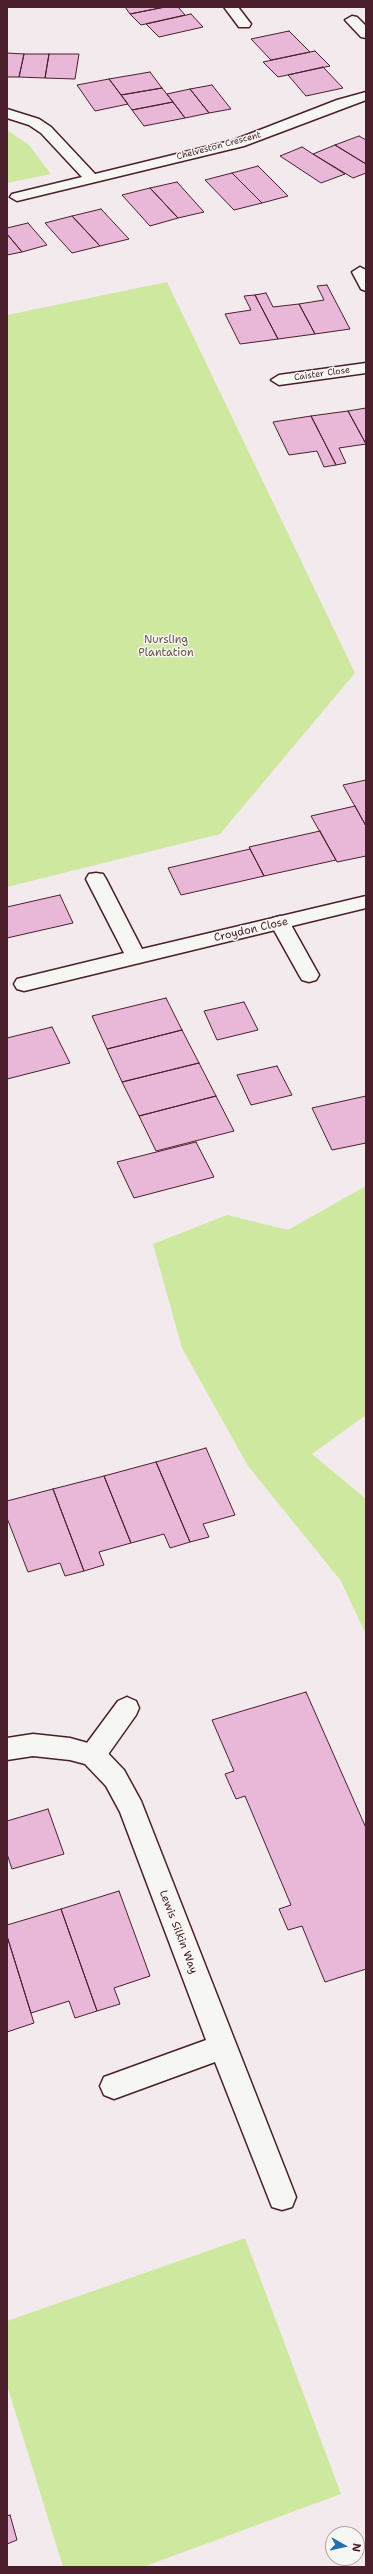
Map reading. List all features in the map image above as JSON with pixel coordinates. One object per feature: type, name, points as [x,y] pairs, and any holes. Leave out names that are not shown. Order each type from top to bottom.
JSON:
[{"type":"street","points":[[231,7],[244,24]]},
{"type":"street","points":[[352,20],[366,34]]},
{"type":"street","name":"Chelveston Crescent","points":[[17,197],[239,143],[342,103],[366,96]]},
{"type":"street","points":[[7,113],[34,122],[46,130],[92,179]]},
{"type":"street","name":"Caister Close","points":[[278,380],[366,368]]},
{"type":"street","points":[[96,879],[136,957]]},
{"type":"street","name":"Croydon Close","points":[[24,984],[366,902]]},
{"type":"street","points":[[280,923],[309,975]]},
{"type":"street","points":[[7,1749],[34,1745],[70,1749],[93,1755],[128,1708]]},
{"type":"street","name":"Lewis Silkin Way","points":[[93,1755],[115,1778],[132,1809],[222,2047],[282,2197]]},
{"type":"street","points":[[114,2086],[222,2047]]},
{"type":"green space","points":[[7,130],[29,145],[51,174],[7,183]]},
{"type":"green space","name":"Nursling Plantation","points":[[167,282],[355,673],[220,834],[7,887],[7,315]]},
{"type":"green space","points":[[366,1186],[366,1415],[312,1454],[366,1499],[366,1635],[341,1581],[248,1466],[182,1348],[153,1244],[227,1215],[288,1230]]},
{"type":"green space","points":[[245,2238],[341,2494],[143,2567],[63,2567],[7,2385],[7,2321]]},
{"type":"building","points":[[125,7],[165,7],[130,14]]},
{"type":"building","points":[[165,7],[178,7],[185,15],[141,25],[130,14]]},
{"type":"building","points":[[191,14],[203,27],[159,37],[146,24]]},
{"type":"building","points":[[289,31],[310,52],[271,60],[251,39]]},
{"type":"building","points":[[315,51],[330,66],[278,77],[263,62]]},
{"type":"building","points":[[7,53],[24,54],[19,77],[7,77]]},
{"type":"building","points":[[24,54],[49,54],[45,78],[19,77]]},
{"type":"building","points":[[49,54],[79,54],[75,79],[45,78]]},
{"type":"building","points":[[323,67],[343,88],[306,96],[288,75]]},
{"type":"building","points":[[150,72],[162,88],[121,95],[109,79]]},
{"type":"building","points":[[109,79],[128,104],[95,111],[77,85]]},
{"type":"building","points":[[212,85],[231,109],[209,113],[190,89]]},
{"type":"building","points":[[162,88],[173,102],[132,110],[121,95]]},
{"type":"building","points":[[190,89],[209,113],[185,118],[167,94]]},
{"type":"building","points":[[173,102],[185,118],[144,126],[132,110]]},
{"type":"building","points":[[359,136],[366,140],[366,164],[335,145]]},
{"type":"building","points":[[335,145],[366,164],[366,173],[353,178],[313,154]]},
{"type":"building","points":[[302,147],[345,174],[321,183],[280,156]]},
{"type":"building","points":[[258,166],[288,196],[262,203],[232,173]]},
{"type":"building","points":[[232,173],[262,203],[234,210],[205,180]]},
{"type":"building","points":[[177,182],[204,212],[178,218],[150,188]]},
{"type":"building","points":[[150,188],[178,218],[150,226],[122,195]]},
{"type":"building","points":[[101,209],[129,239],[100,246],[72,216]]},
{"type":"building","points":[[72,216],[100,246],[72,253],[45,223]]},
{"type":"building","points":[[28,223],[47,245],[22,252],[7,234],[7,228]]},
{"type":"building","points":[[7,234],[22,252],[7,255]]},
{"type":"building","points":[[327,285],[350,329],[315,334],[299,304],[324,300],[317,286]]},
{"type":"building","points":[[266,293],[273,307],[299,304],[315,334],[278,339],[255,295]]},
{"type":"building","points":[[255,295],[278,339],[240,344],[225,314],[251,310],[244,296]]},
{"type":"building","points":[[366,408],[366,444],[348,411]]},
{"type":"building","points":[[348,411],[366,444],[339,448],[346,463],[336,465],[311,416]]},
{"type":"building","points":[[311,416],[336,465],[324,467],[317,451],[289,455],[273,422]]},
{"type":"building","points":[[366,780],[366,826],[343,785]]},
{"type":"building","points":[[355,806],[366,826],[366,856],[337,862],[311,816]]},
{"type":"building","points":[[320,831],[336,860],[264,876],[249,847]]},
{"type":"building","points":[[250,849],[264,876],[181,895],[168,868]]},
{"type":"building","points":[[60,895],[73,923],[7,938],[7,907]]},
{"type":"building","points":[[166,998],[182,1030],[107,1049],[92,1016]]},
{"type":"building","points":[[244,1002],[258,1030],[217,1040],[204,1011]]},
{"type":"building","points":[[52,1027],[70,1063],[7,1079],[7,1038]]},
{"type":"building","points":[[182,1030],[199,1063],[122,1082],[107,1049]]},
{"type":"building","points":[[199,1063],[216,1096],[139,1116],[122,1082]]},
{"type":"building","points":[[277,1066],[292,1095],[251,1105],[237,1075]]},
{"type":"building","points":[[216,1096],[234,1131],[156,1151],[139,1116]]},
{"type":"building","points":[[366,1096],[366,1143],[332,1150],[312,1108]]},
{"type":"building","points":[[196,1142],[214,1177],[134,1198],[117,1162]]},
{"type":"building","points":[[206,1448],[235,1515],[203,1524],[209,1537],[190,1542],[156,1462]]},
{"type":"building","points":[[156,1462],[190,1542],[170,1548],[164,1534],[131,1543],[104,1476]]},
{"type":"building","points":[[104,1476],[131,1543],[99,1552],[104,1565],[84,1571],[53,1489]]},
{"type":"building","points":[[53,1489],[84,1571],[65,1576],[60,1563],[28,1572],[7,1518],[7,1501]]},
{"type":"building","points":[[306,1692],[366,1828],[366,1969],[325,1982],[302,1926],[288,1930],[279,1909],[291,1905],[245,1796],[236,1799],[225,1774],[234,1771],[212,1720]]},
{"type":"building","points":[[48,1809],[64,1854],[12,1869],[7,1854],[7,1821]]},
{"type":"building","points":[[119,1891],[150,1976],[114,1988],[120,2004],[97,2011],[61,1909]]},
{"type":"building","points":[[61,1909],[97,2011],[75,2018],[69,2001],[31,2013],[7,1936],[7,1925]]},
{"type":"building","points":[[7,1936],[34,2023],[7,2032]]},
{"type":"building","points":[[10,2515],[17,2540],[7,2544],[7,2516]]}]
